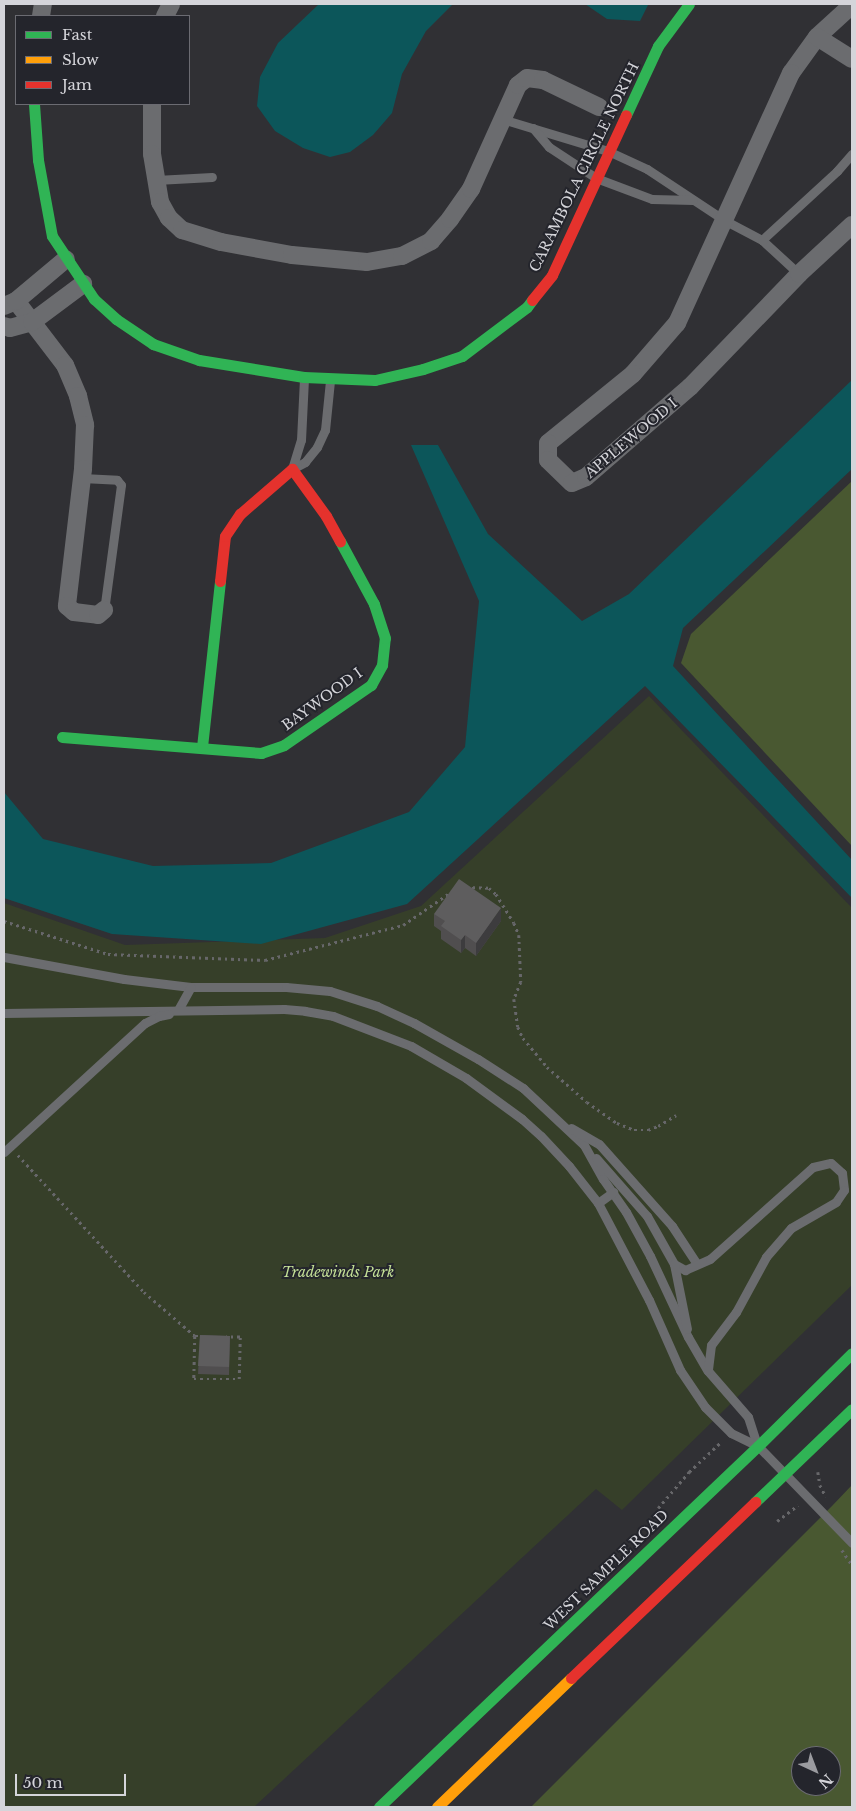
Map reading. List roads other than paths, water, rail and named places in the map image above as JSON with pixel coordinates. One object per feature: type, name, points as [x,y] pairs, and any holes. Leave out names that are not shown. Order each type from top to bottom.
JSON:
[{"type":"street","name":"CARAMBOLA CIRCLE NORTH","points":[[34,105],[44,201],[52,236],[94,299],[153,344],[198,360],[304,377],[375,380],[424,369],[462,356],[526,307],[552,275],[658,46],[689,4]]},
{"type":"street","name":"APPLEWOOD I","points":[[852,5],[817,37],[791,73],[677,323],[633,374],[548,443],[548,460],[572,483],[586,477],[690,387],[799,274],[852,225]]},
{"type":"street","points":[[817,37],[852,59]]},
{"type":"street","points":[[152,105],[152,154],[160,202],[169,218],[182,230],[203,238],[292,255],[367,262],[402,256],[431,241],[450,219],[470,189],[518,85],[527,78],[543,80],[599,107]]},
{"type":"street","points":[[66,259],[10,303],[32,322],[65,365],[78,396],[85,425],[82,478],[67,606],[74,612],[98,615],[104,610]]},
{"type":"street","points":[[4,326],[10,328],[32,322],[83,284]]},
{"type":"street","points":[[202,747],[225,536],[240,514],[292,469]]},
{"type":"street","name":"BAYWOOD I","points":[[62,737],[261,753],[284,745],[371,684],[382,665],[385,638],[374,604],[326,516],[292,469]]},
{"type":"street","name":"WEST SAMPLE ROAD","points":[[379,1807],[758,1446],[852,1353]]},
{"type":"street","points":[[436,1807],[786,1475],[852,1409]]},
{"type":"lane","points":[[502,119],[608,151],[646,169],[724,220],[762,240],[799,274]]},
{"type":"lane","points":[[533,128],[549,147],[596,178],[652,199],[694,200]]},
{"type":"lane","points":[[762,240],[837,171],[852,154]]},
{"type":"lane","points":[[156,180],[212,177]]},
{"type":"lane","points":[[292,469],[301,440],[304,377]]},
{"type":"lane","points":[[292,469],[305,462],[317,447],[325,430],[331,378]]},
{"type":"lane","points":[[82,478],[117,480],[121,485],[104,610]]},
{"type":"lane","points":[[4,957],[124,979],[191,987],[312,988],[330,990],[377,1006],[414,1023],[478,1059],[523,1088],[584,1145],[647,1216],[674,1264],[688,1337]]},
{"type":"lane","points":[[178,1010],[191,987]]},
{"type":"lane","points":[[4,1013],[284,1008],[305,1010],[333,1016],[411,1046],[466,1078],[522,1119],[569,1166],[598,1203],[649,1300],[680,1370],[705,1407],[731,1433],[758,1446],[852,1543]]},
{"type":"lane","points":[[7,1149],[145,1023],[159,1016],[202,1009]]},
{"type":"lane","points":[[557,1119],[599,1144],[672,1226],[697,1264]]},
{"type":"lane","points":[[584,1145],[650,1256],[688,1337],[708,1371],[748,1417],[758,1446]]},
{"type":"lane","points":[[674,1264],[685,1270],[710,1259],[813,1167],[831,1163],[842,1173],[844,1190],[836,1202],[791,1228],[766,1258],[736,1312],[711,1345],[708,1371]]},
{"type":"lane","points":[[598,1203],[613,1192]]},
{"type":"water","points":[[319,4],[453,4],[426,31],[402,74],[392,113],[373,135],[350,152],[330,157],[303,148],[275,131],[257,106],[260,77],[278,43]]},
{"type":"water","points":[[585,4],[648,5],[640,21],[607,19]]},
{"type":"water","points":[[852,380],[852,469],[683,628],[673,666],[852,860],[852,898],[645,686],[407,904],[261,944],[112,934],[4,898],[4,792],[43,839],[153,866],[271,863],[409,812],[465,747],[479,601],[411,445],[438,445],[488,534],[582,621],[629,594]]},
{"type":"park label","name":"Tradewinds Park","points":[[338,1272]]}]
